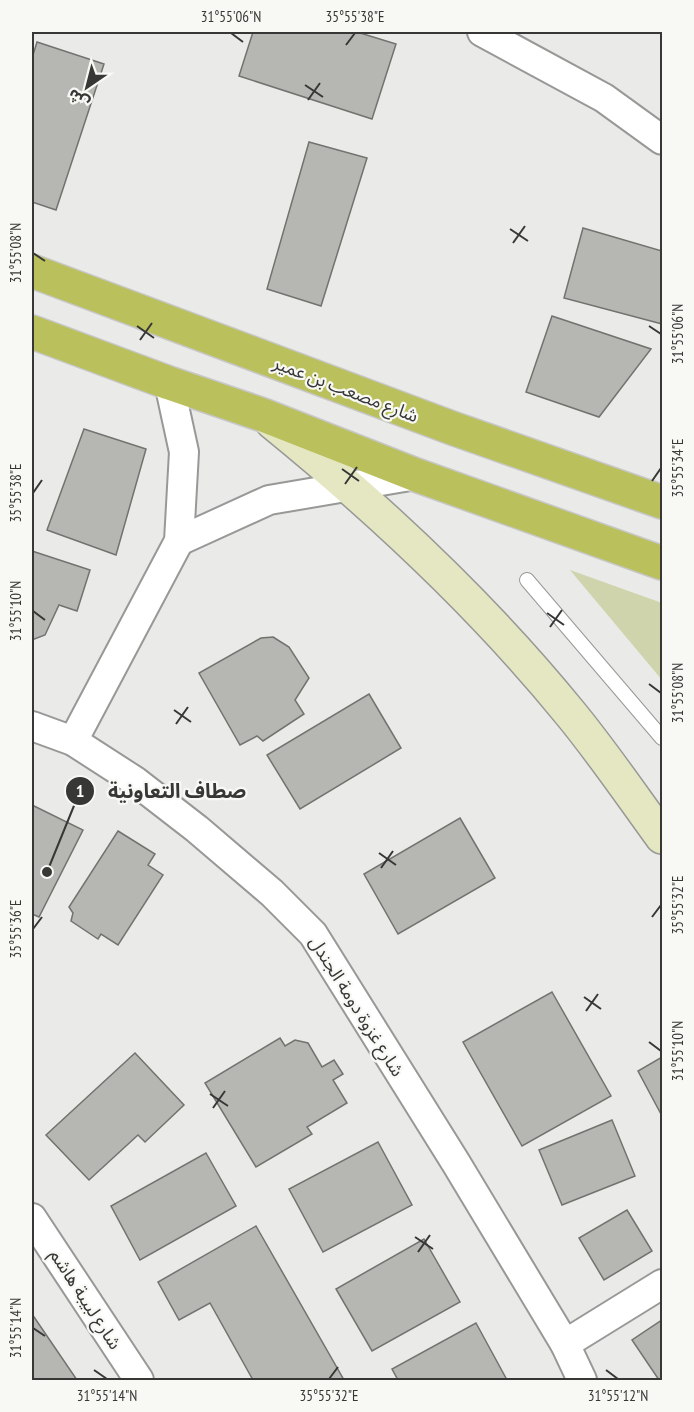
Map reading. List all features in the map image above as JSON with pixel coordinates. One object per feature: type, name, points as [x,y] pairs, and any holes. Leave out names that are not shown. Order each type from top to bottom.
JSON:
[{"type":"highway","name":"شارع مصعب بن عمير","points":[[32,271],[441,424],[663,502]]},
{"type":"highway","points":[[32,332],[169,384],[264,415],[416,475],[663,563]]},
{"type":"main road","points":[[264,415],[349,485],[492,626],[571,713],[663,837]]},
{"type":"street","points":[[482,32],[604,98],[663,140]]},
{"type":"street","points":[[73,741],[180,541],[184,452],[169,384]]},
{"type":"street","points":[[180,541],[269,500],[416,475]]},
{"type":"street","name":"شارع غزوة دومة الجندل","points":[[32,726],[73,741],[135,781],[197,829],[272,893],[313,934],[456,1163],[565,1344],[582,1380]]},
{"type":"street","name":"شارع لبيبة هاشم","points":[[32,1218],[139,1380]]},
{"type":"street","points":[[565,1344],[663,1284]]},
{"type":"lane","points":[[527,580],[663,738]]},
{"type":"green space","points":[[570,570],[662,603],[662,680]]},
{"type":"building","points":[[253,32],[357,32],[396,44],[372,119],[239,76]]},
{"type":"building","points":[[37,42],[104,64],[56,210],[32,202],[32,58]]},
{"type":"building","points":[[309,142],[367,158],[321,306],[267,289]]},
{"type":"building","points":[[583,228],[662,251],[662,324],[564,298]]},
{"type":"building","points":[[552,316],[651,349],[599,417],[526,392]]},
{"type":"building","points":[[84,429],[146,449],[116,555],[47,530]]},
{"type":"building","points":[[32,551],[90,570],[77,611],[59,605],[45,635],[32,640]]},
{"type":"building","points":[[273,637],[289,647],[309,678],[295,700],[304,714],[263,741],[257,736],[240,745],[199,673],[261,638]]},
{"type":"building","points":[[369,694],[401,748],[300,809],[267,755]]},
{"type":"building","points":[[32,805],[83,830],[39,917],[32,914]]},
{"type":"building","points":[[460,818],[495,878],[398,934],[364,874]]},
{"type":"building","points":[[118,831],[155,854],[148,865],[163,875],[118,945],[101,934],[98,939],[71,921],[73,913],[69,907]]},
{"type":"building","points":[[552,992],[611,1096],[522,1146],[463,1042]]},
{"type":"building","points":[[280,1038],[285,1046],[295,1040],[308,1043],[322,1067],[334,1060],[343,1074],[333,1080],[347,1103],[307,1127],[312,1134],[256,1167],[205,1083]]},
{"type":"building","points":[[135,1053],[184,1105],[145,1142],[138,1135],[89,1180],[46,1135]]},
{"type":"building","points":[[662,1057],[662,1116],[638,1071]]},
{"type":"building","points":[[612,1120],[635,1176],[562,1205],[539,1150]]},
{"type":"building","points":[[378,1142],[412,1205],[323,1252],[289,1189]]},
{"type":"building","points":[[206,1153],[236,1206],[140,1260],[111,1206]]},
{"type":"building","points":[[627,1210],[652,1251],[604,1280],[579,1238]]},
{"type":"building","points":[[256,1226],[344,1380],[253,1380],[210,1303],[179,1320],[158,1282]]},
{"type":"building","points":[[424,1239],[460,1302],[372,1351],[336,1289]]},
{"type":"building","points":[[32,1314],[77,1380],[32,1380]]},
{"type":"building","points":[[662,1320],[662,1380],[659,1380],[632,1340]]},
{"type":"building","points":[[476,1323],[507,1380],[398,1380],[392,1369]]},
{"type":"place","name":"صطاف التعاونية","points":[[47,872]]}]
